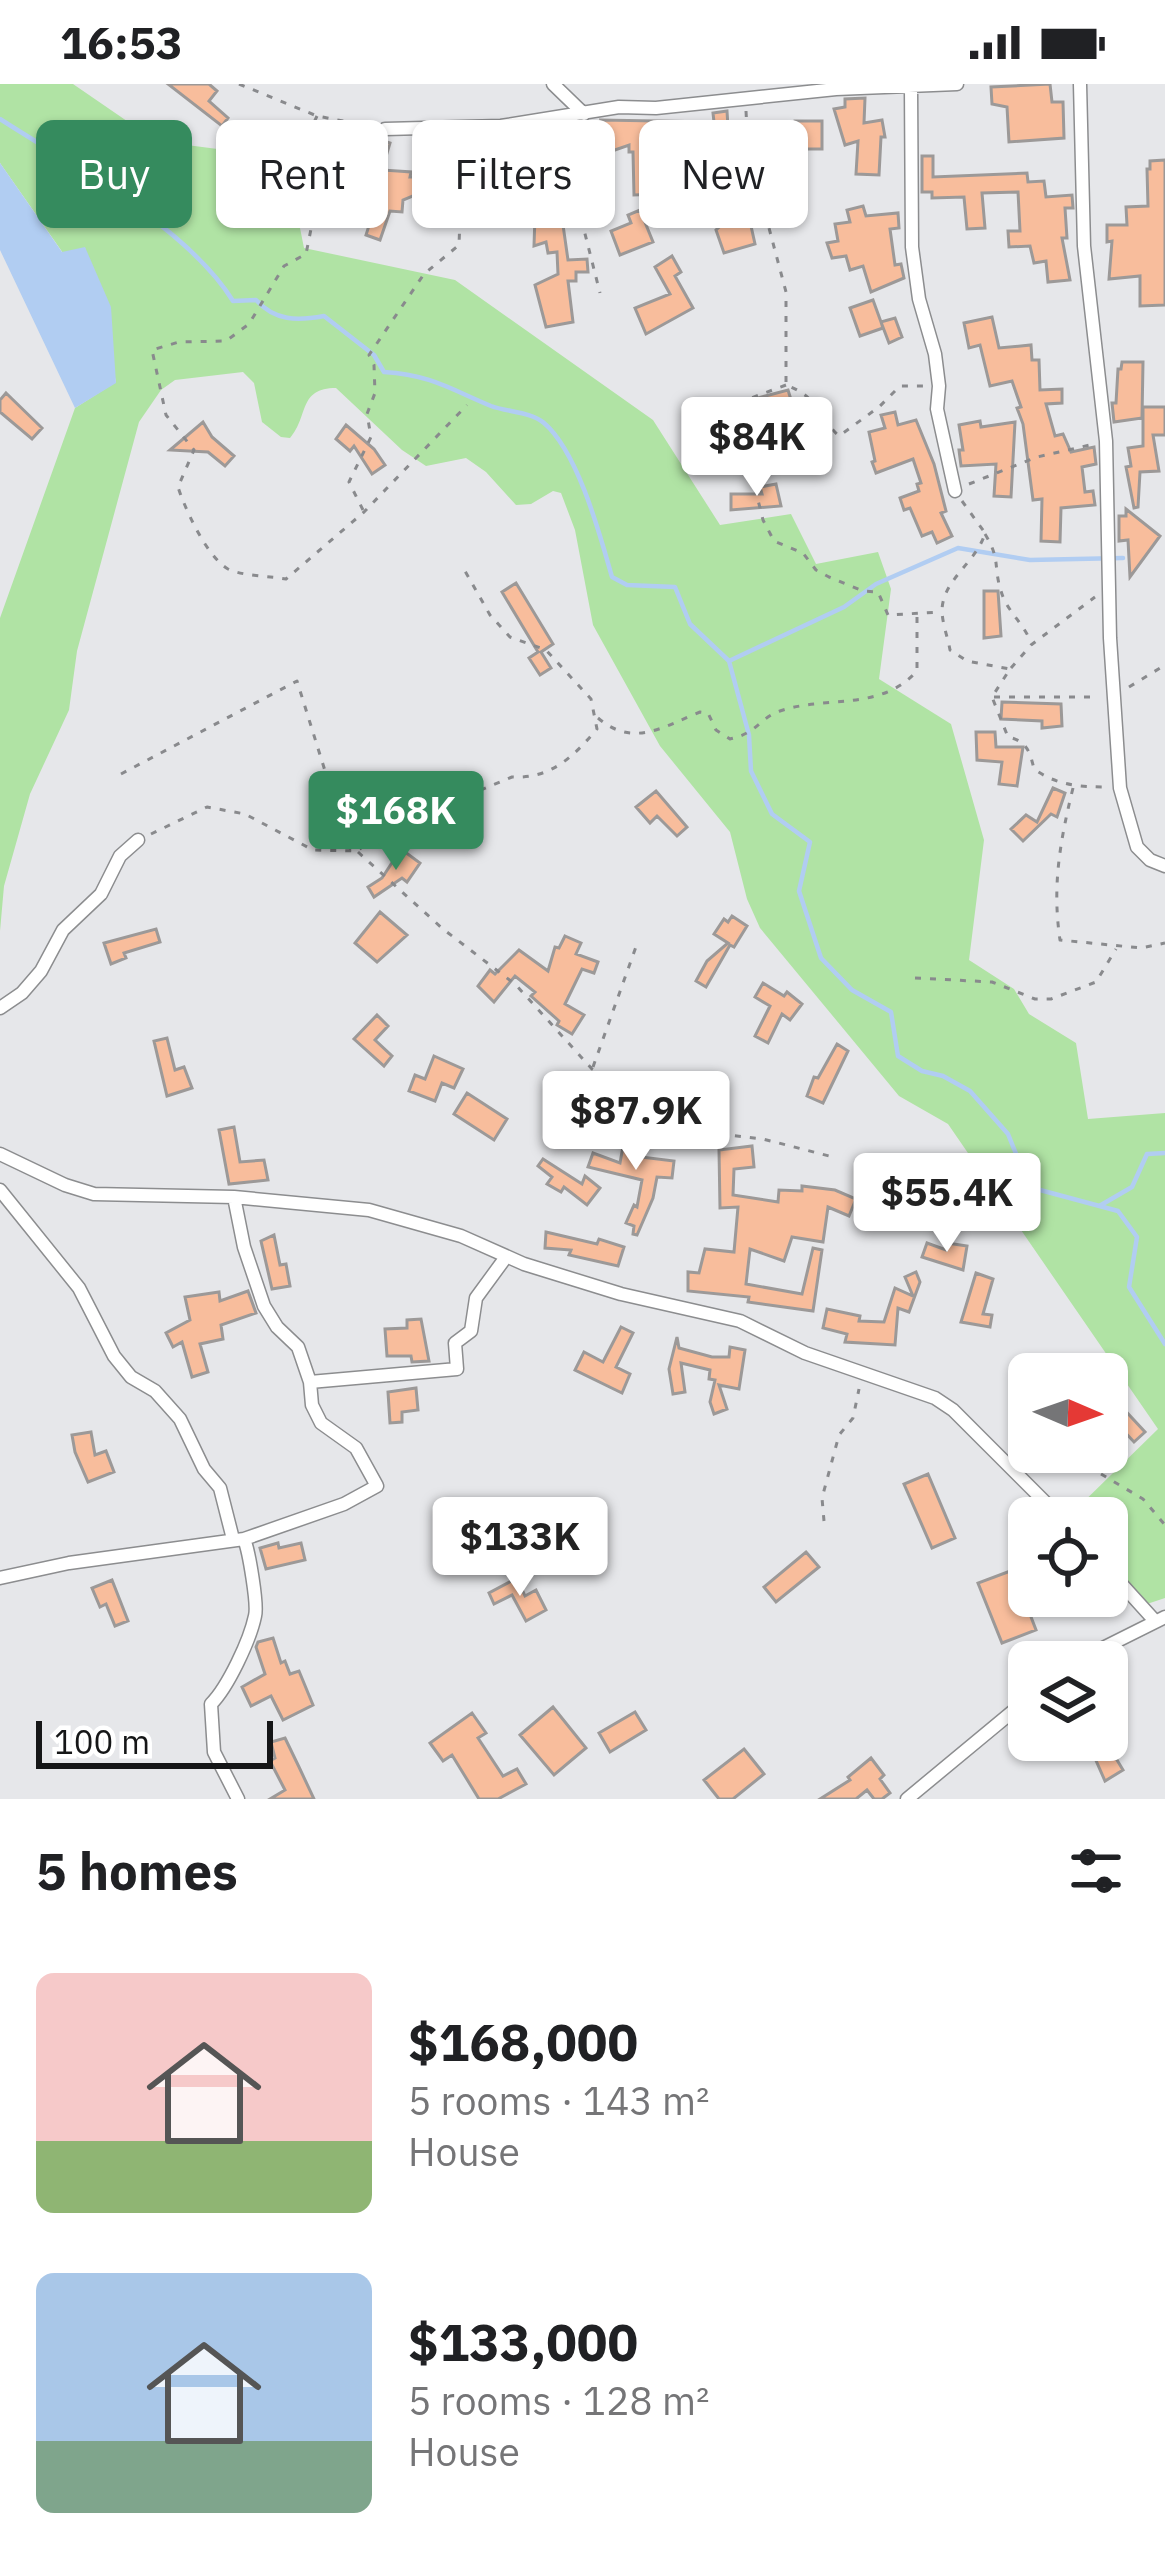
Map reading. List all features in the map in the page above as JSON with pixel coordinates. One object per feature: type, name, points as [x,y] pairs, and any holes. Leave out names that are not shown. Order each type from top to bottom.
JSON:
[{"type":"street","points":[[553,84],[584,114]]},
{"type":"street","points":[[542,120],[620,107],[957,84]]},
{"type":"street","points":[[1080,84],[1084,246],[1106,441],[1120,788],[1137,847],[1165,866]]},
{"type":"street","points":[[911,87],[911,247],[955,491]]},
{"type":"street","points":[[0,1008],[22,993],[63,930],[100,894],[120,856],[139,840]]},
{"type":"street","points":[[0,1154],[94,1194],[234,1197],[369,1210],[461,1236],[506,1257],[621,1294],[740,1321],[862,1376],[935,1398],[953,1410],[1040,1497]]},
{"type":"street","points":[[0,1190],[79,1288],[114,1355],[180,1419],[204,1469],[220,1488],[238,1539],[250,1555],[257,1613],[234,1673],[212,1704],[214,1752],[238,1799]]},
{"type":"street","points":[[0,1579],[69,1563],[238,1539],[344,1504],[377,1486],[356,1448],[321,1423],[312,1405],[298,1346],[277,1327],[264,1306],[244,1247],[234,1197]]},
{"type":"street","points":[[310,1382],[457,1369],[455,1343],[471,1331],[476,1298],[506,1257]]},
{"type":"street","points":[[1117,1641],[1160,1619],[1128,1588]]},
{"type":"street","points":[[907,1799],[1008,1715]]},
{"type":"path","points":[[239,84],[338,120]]},
{"type":"path","points":[[746,98],[748,148],[786,292],[786,385]]},
{"type":"path","points":[[584,114],[582,222],[600,292]]},
{"type":"path","points":[[317,116],[298,158],[312,224],[306,254],[284,266],[249,324],[226,341],[178,342],[152,350],[166,415],[194,450],[178,487],[184,507],[227,568],[286,579],[364,512],[467,406]]},
{"type":"path","points":[[364,512],[349,482],[371,437],[367,414],[375,393],[369,355],[424,274],[459,245],[460,228]]},
{"type":"path","points":[[939,386],[900,386],[838,436],[808,393],[786,385],[751,398],[738,436],[737,461],[755,488],[774,541],[803,553],[816,570],[829,577],[878,592],[888,615],[942,612]]},
{"type":"path","points":[[1031,644],[999,587],[998,555],[955,491],[1037,457],[1106,441]]},
{"type":"path","points":[[985,533],[980,551],[951,584],[942,612],[950,650],[967,661],[1010,669]]},
{"type":"path","points":[[139,840],[207,807],[245,814],[313,850],[357,851],[389,828],[512,777],[528,778],[568,763],[597,729],[592,698],[546,650],[510,637],[490,615],[461,564]]},
{"type":"path","points":[[992,697],[1031,644],[1072,612],[1109,592]]},
{"type":"path","points":[[598,717],[619,734],[634,734],[708,713],[716,730],[730,739],[749,735],[778,711],[844,700],[862,702],[909,680],[917,671],[917,614]]},
{"type":"path","points":[[992,697],[1066,700],[1114,695],[1165,665]]},
{"type":"path","points":[[121,774],[297,681],[350,851]]},
{"type":"path","points":[[992,697],[1008,737],[1029,748],[1034,770],[1074,787],[1120,788]]},
{"type":"path","points":[[1074,787],[1058,847],[1054,901],[1060,940],[1141,948],[1165,943]]},
{"type":"path","points":[[357,851],[443,929],[517,985],[592,1069],[701,1132],[764,1139],[832,1156]]},
{"type":"path","points":[[592,1069],[637,944]]},
{"type":"path","points":[[915,978],[992,982],[1035,999],[1051,999],[1096,982],[1118,947]]},
{"type":"path","points":[[824,1521],[822,1498],[839,1435],[853,1418],[862,1376]]},
{"type":"path","points":[[1101,1474],[1143,1499],[1165,1525]]},
{"type":"green space","points":[[0,84],[73,84],[125,120],[36,120],[36,214],[0,163]]},
{"type":"green space","points":[[192,146],[216,149],[216,228],[300,228],[304,248],[455,280],[653,420],[720,525],[791,514],[816,564],[878,552],[891,589],[879,679],[951,724],[984,840],[969,960],[1014,989],[1029,1014],[1076,1043],[1088,1119],[1165,1113],[1165,1598],[1144,1605],[1128,1587],[1128,1497],[1088,1497],[1113,1473],[1128,1473],[1128,1458],[1158,1429],[1128,1385],[1128,1353],[1106,1353],[948,1124],[899,1096],[760,928],[747,899],[730,832],[660,746],[593,625],[575,530],[561,493],[553,491],[531,504],[516,505],[466,458],[426,466],[402,450],[336,388],[310,398],[290,438],[262,422],[254,383],[243,372],[175,380],[161,390],[139,422],[77,651],[69,710],[30,794],[4,886],[0,931],[0,618],[75,408],[116,382],[85,248],[63,253],[46,228],[192,228]]},
{"type":"water","points":[[0,163],[36,215],[36,228],[45,228],[62,252],[85,247],[111,307],[116,383],[75,408],[0,250]]},
{"type":"building","points":[[168,84],[209,84],[217,91],[209,101],[228,118],[216,121]]},
{"type":"building","points":[[1050,84],[1052,102],[1063,102],[1064,138],[1009,142],[1007,107],[992,104],[991,87]]},
{"type":"building","points":[[865,98],[864,123],[882,120],[885,137],[881,137],[879,175],[856,174],[858,141],[845,145],[834,109],[845,107],[845,99]]},
{"type":"building","points":[[727,111],[728,120],[714,120],[713,113]]},
{"type":"building","points":[[615,120],[639,121],[639,195],[634,195],[633,152],[629,145],[615,150]]},
{"type":"building","points":[[808,121],[822,121],[822,149],[808,149]]},
{"type":"building","points":[[922,156],[933,156],[933,177],[1027,173],[1028,182],[1044,181],[1046,197],[1072,195],[1073,208],[1065,208],[1067,238],[1062,238],[1070,280],[1048,282],[1046,261],[1034,263],[1030,246],[1009,247],[1008,231],[1020,231],[1018,192],[982,193],[985,228],[967,229],[964,197],[932,198],[932,192],[922,192]]},
{"type":"building","points":[[1165,160],[1165,305],[1140,306],[1140,276],[1109,279],[1112,241],[1107,242],[1107,225],[1127,225],[1126,207],[1148,206],[1147,169],[1150,161]]},
{"type":"building","points":[[388,170],[411,172],[412,196],[403,200],[402,212],[390,211],[388,217]]},
{"type":"building","points":[[863,206],[866,216],[898,213],[899,228],[890,229],[895,265],[901,264],[904,278],[871,292],[863,266],[850,270],[846,256],[832,258],[827,243],[838,241],[835,224],[850,222],[847,210]]},
{"type":"building","points":[[639,210],[639,228],[647,228],[653,242],[620,255],[611,231],[631,223],[628,215]]},
{"type":"building","points":[[368,228],[384,228],[380,240],[366,235]]},
{"type":"building","points":[[535,228],[563,228],[568,260],[587,259],[588,272],[576,272],[576,281],[568,281],[573,322],[546,327],[535,285],[558,274],[557,252],[548,253],[546,242],[534,246]]},
{"type":"building","points":[[751,228],[755,244],[724,253],[716,230]]},
{"type":"building","points":[[672,256],[681,272],[675,276],[693,308],[646,334],[635,308],[670,294],[655,267]]},
{"type":"building","points":[[873,300],[883,328],[860,336],[850,308]]},
{"type":"building","points":[[992,317],[999,348],[1031,345],[1032,360],[1039,360],[1040,390],[1062,389],[1062,403],[1046,404],[1055,436],[1063,434],[1071,452],[1094,447],[1096,464],[1082,467],[1085,492],[1093,491],[1095,505],[1061,508],[1060,542],[1041,541],[1042,499],[1033,500],[1017,408],[1021,407],[1012,381],[990,386],[980,345],[969,348],[964,323]]},
{"type":"building","points":[[895,318],[902,337],[889,343],[881,322]]},
{"type":"building","points":[[1122,362],[1143,362],[1142,418],[1114,422],[1112,403],[1116,403]]},
{"type":"building","points":[[788,390],[796,416],[800,414],[806,426],[786,435],[793,460],[776,465],[767,435],[750,438],[747,423],[760,420],[754,399]]},
{"type":"building","points":[[6,393],[42,428],[32,439],[0,412],[0,400]]},
{"type":"building","points":[[1143,407],[1165,407],[1165,435],[1153,435],[1159,471],[1140,472],[1138,507],[1134,508],[1126,467],[1131,466],[1128,448],[1143,446]]},
{"type":"building","points":[[895,412],[898,425],[916,420],[934,464],[946,511],[941,513],[952,536],[937,543],[932,532],[922,536],[910,508],[904,510],[900,498],[919,491],[913,459],[876,473],[872,462],[869,432],[885,428],[881,415]]},
{"type":"building","points":[[980,421],[981,427],[1015,422],[1011,497],[994,496],[996,464],[961,466],[959,425]]},
{"type":"building","points":[[203,422],[234,456],[225,466],[208,452],[170,450]]},
{"type":"building","points":[[346,425],[385,465],[372,474],[354,446],[350,451],[336,439]]},
{"type":"building","points":[[776,484],[781,506],[731,510],[731,494],[762,494],[760,487]]},
{"type":"building","points":[[1126,509],[1160,536],[1130,577],[1128,540],[1119,541],[1119,516],[1126,516]]},
{"type":"building","points":[[516,583],[553,644],[541,652],[551,668],[540,675],[529,658],[538,652],[502,592]]},
{"type":"building","points":[[984,591],[998,591],[1001,636],[984,638]]},
{"type":"building","points":[[1002,702],[1061,704],[1062,726],[1042,728],[1042,721],[1001,719]]},
{"type":"building","points":[[976,732],[995,732],[996,747],[1023,747],[1017,786],[999,784],[1002,762],[977,760]]},
{"type":"building","points":[[1053,788],[1065,793],[1057,817],[1051,814],[1023,841],[1011,829],[1026,815],[1037,822]]},
{"type":"building","points":[[656,791],[687,827],[677,836],[657,816],[650,823],[636,807]]},
{"type":"building","points":[[384,795],[396,813],[365,835],[355,821]]},
{"type":"building","points":[[401,849],[420,863],[407,882],[402,878],[374,897],[368,887],[382,878]]},
{"type":"building","points":[[380,912],[407,935],[377,962],[355,943]]},
{"type":"building","points":[[732,916],[747,926],[706,987],[696,981],[707,961],[728,943],[714,934]]},
{"type":"building","points":[[156,929],[160,942],[124,953],[126,958],[111,964],[104,943]]},
{"type":"building","points":[[565,936],[581,943],[576,954],[598,962],[594,973],[582,969],[565,1004],[584,1015],[572,1034],[557,1025],[559,1021],[531,996],[535,992],[515,976],[494,1002],[478,986],[490,970],[495,974],[519,950],[548,971],[555,947],[559,948]]},
{"type":"building","points":[[763,983],[802,1004],[790,1020],[782,1014],[768,1043],[755,1036],[770,1006],[755,997]]},
{"type":"building","points":[[377,1015],[388,1026],[375,1040],[392,1056],[384,1066],[354,1039]]},
{"type":"building","points":[[167,1038],[175,1070],[184,1067],[192,1088],[167,1096],[154,1041]]},
{"type":"building","points":[[837,1044],[848,1051],[823,1103],[807,1096]]},
{"type":"building","points":[[434,1056],[463,1069],[454,1088],[442,1083],[435,1101],[409,1091],[415,1075],[425,1079]]},
{"type":"building","points":[[467,1093],[507,1119],[494,1140],[454,1114]]},
{"type":"building","points":[[234,1127],[240,1162],[264,1160],[268,1180],[229,1184],[219,1130]]},
{"type":"building","points":[[626,1130],[645,1133],[641,1157],[674,1161],[672,1178],[657,1177],[637,1235],[634,1226],[626,1223],[634,1205],[637,1207],[642,1180],[588,1167],[593,1153],[620,1163]]},
{"type":"building","points":[[752,1146],[754,1167],[734,1169],[733,1195],[778,1202],[779,1190],[802,1191],[802,1186],[835,1190],[856,1199],[849,1216],[828,1207],[823,1242],[792,1237],[784,1261],[750,1249],[746,1284],[802,1294],[813,1248],[822,1250],[813,1311],[748,1302],[749,1297],[688,1291],[688,1272],[699,1273],[705,1249],[734,1252],[738,1207],[720,1208],[719,1150]]},
{"type":"building","points":[[543,1159],[582,1184],[585,1176],[600,1188],[587,1205],[564,1187],[561,1192],[547,1184],[552,1177],[538,1166]]},
{"type":"building","points":[[546,1232],[624,1247],[618,1266],[569,1255],[571,1250],[545,1248]]},
{"type":"building","points":[[274,1235],[290,1286],[272,1289],[261,1241]]},
{"type":"building","points":[[927,1243],[946,1250],[947,1243],[967,1246],[963,1270],[922,1257]]},
{"type":"building","points":[[916,1272],[920,1282],[909,1312],[898,1308],[895,1345],[845,1342],[847,1334],[823,1328],[827,1309],[860,1316],[859,1321],[884,1322],[895,1288],[913,1296],[905,1277]]},
{"type":"building","points":[[976,1273],[993,1279],[983,1314],[992,1315],[990,1327],[961,1322]]},
{"type":"building","points":[[248,1291],[256,1313],[221,1325],[223,1339],[200,1344],[208,1372],[192,1377],[182,1342],[173,1347],[166,1333],[190,1320],[185,1297],[219,1292],[220,1301]]},
{"type":"building","points":[[421,1319],[429,1361],[387,1356],[385,1329],[407,1328],[407,1320]]},
{"type":"building","points":[[621,1327],[633,1333],[616,1367],[630,1374],[622,1393],[575,1370],[584,1352],[603,1362]]},
{"type":"building","points":[[677,1337],[679,1348],[712,1357],[729,1357],[730,1347],[745,1350],[739,1389],[719,1385],[727,1409],[714,1414],[710,1402],[715,1380],[709,1379],[710,1370],[681,1363],[685,1392],[673,1394],[669,1369]]},
{"type":"building","points":[[416,1388],[418,1410],[402,1412],[402,1422],[390,1423],[388,1392]]},
{"type":"building","points":[[1128,1414],[1145,1432],[1134,1442],[1128,1436]]},
{"type":"building","points":[[91,1432],[95,1455],[106,1451],[114,1472],[88,1482],[72,1435]]},
{"type":"building","points":[[928,1474],[955,1538],[932,1548],[904,1484]]},
{"type":"building","points":[[278,1543],[279,1548],[301,1543],[305,1560],[266,1569],[260,1548]]},
{"type":"building","points":[[806,1552],[819,1567],[776,1602],[764,1587]]},
{"type":"building","points":[[1008,1572],[1008,1617],[1031,1617],[1036,1630],[1002,1643],[978,1583]]},
{"type":"building","points":[[517,1578],[525,1596],[536,1590],[546,1610],[526,1621],[512,1595],[494,1604],[489,1593]]},
{"type":"building","points":[[112,1580],[128,1621],[115,1626],[106,1604],[100,1607],[92,1588]]},
{"type":"building","points":[[273,1638],[281,1663],[285,1661],[290,1674],[299,1671],[313,1705],[283,1720],[271,1696],[251,1706],[242,1687],[265,1674],[256,1647]]},
{"type":"building","points":[[553,1707],[586,1748],[554,1775],[520,1735]]},
{"type":"building","points":[[635,1712],[646,1730],[610,1752],[599,1733]]},
{"type":"building","points":[[472,1713],[486,1733],[478,1738],[503,1776],[517,1769],[526,1784],[498,1799],[479,1799],[452,1755],[443,1761],[430,1743]]},
{"type":"building","points":[[285,1738],[314,1799],[270,1799],[285,1790],[270,1761],[275,1758],[271,1742]]},
{"type":"building","points":[[744,1749],[764,1774],[733,1799],[719,1799],[704,1780]]},
{"type":"building","points":[[871,1758],[890,1793],[882,1799],[874,1799],[867,1790],[856,1799],[820,1799],[850,1780]]},
{"type":"building","points":[[1096,1761],[1118,1761],[1123,1770],[1105,1781]]},
{"type":"waterway","points":[[0,119],[159,224],[213,274],[233,301],[256,300],[287,318],[324,316],[374,355],[384,372],[428,380],[544,423],[577,473],[612,577],[627,585],[675,587],[690,624],[729,661],[749,735],[751,771],[772,814],[810,842],[799,891],[821,958],[852,990],[891,1012],[898,1056],[970,1091],[1008,1134],[1027,1181],[1040,1190],[1118,1211],[1137,1237],[1129,1287],[1165,1344]]},
{"type":"waterway","points":[[729,661],[844,607],[876,584],[958,548],[1030,560],[1123,558]]},
{"type":"waterway","points":[[1101,1205],[1132,1187],[1147,1154],[1165,1153]]}]
